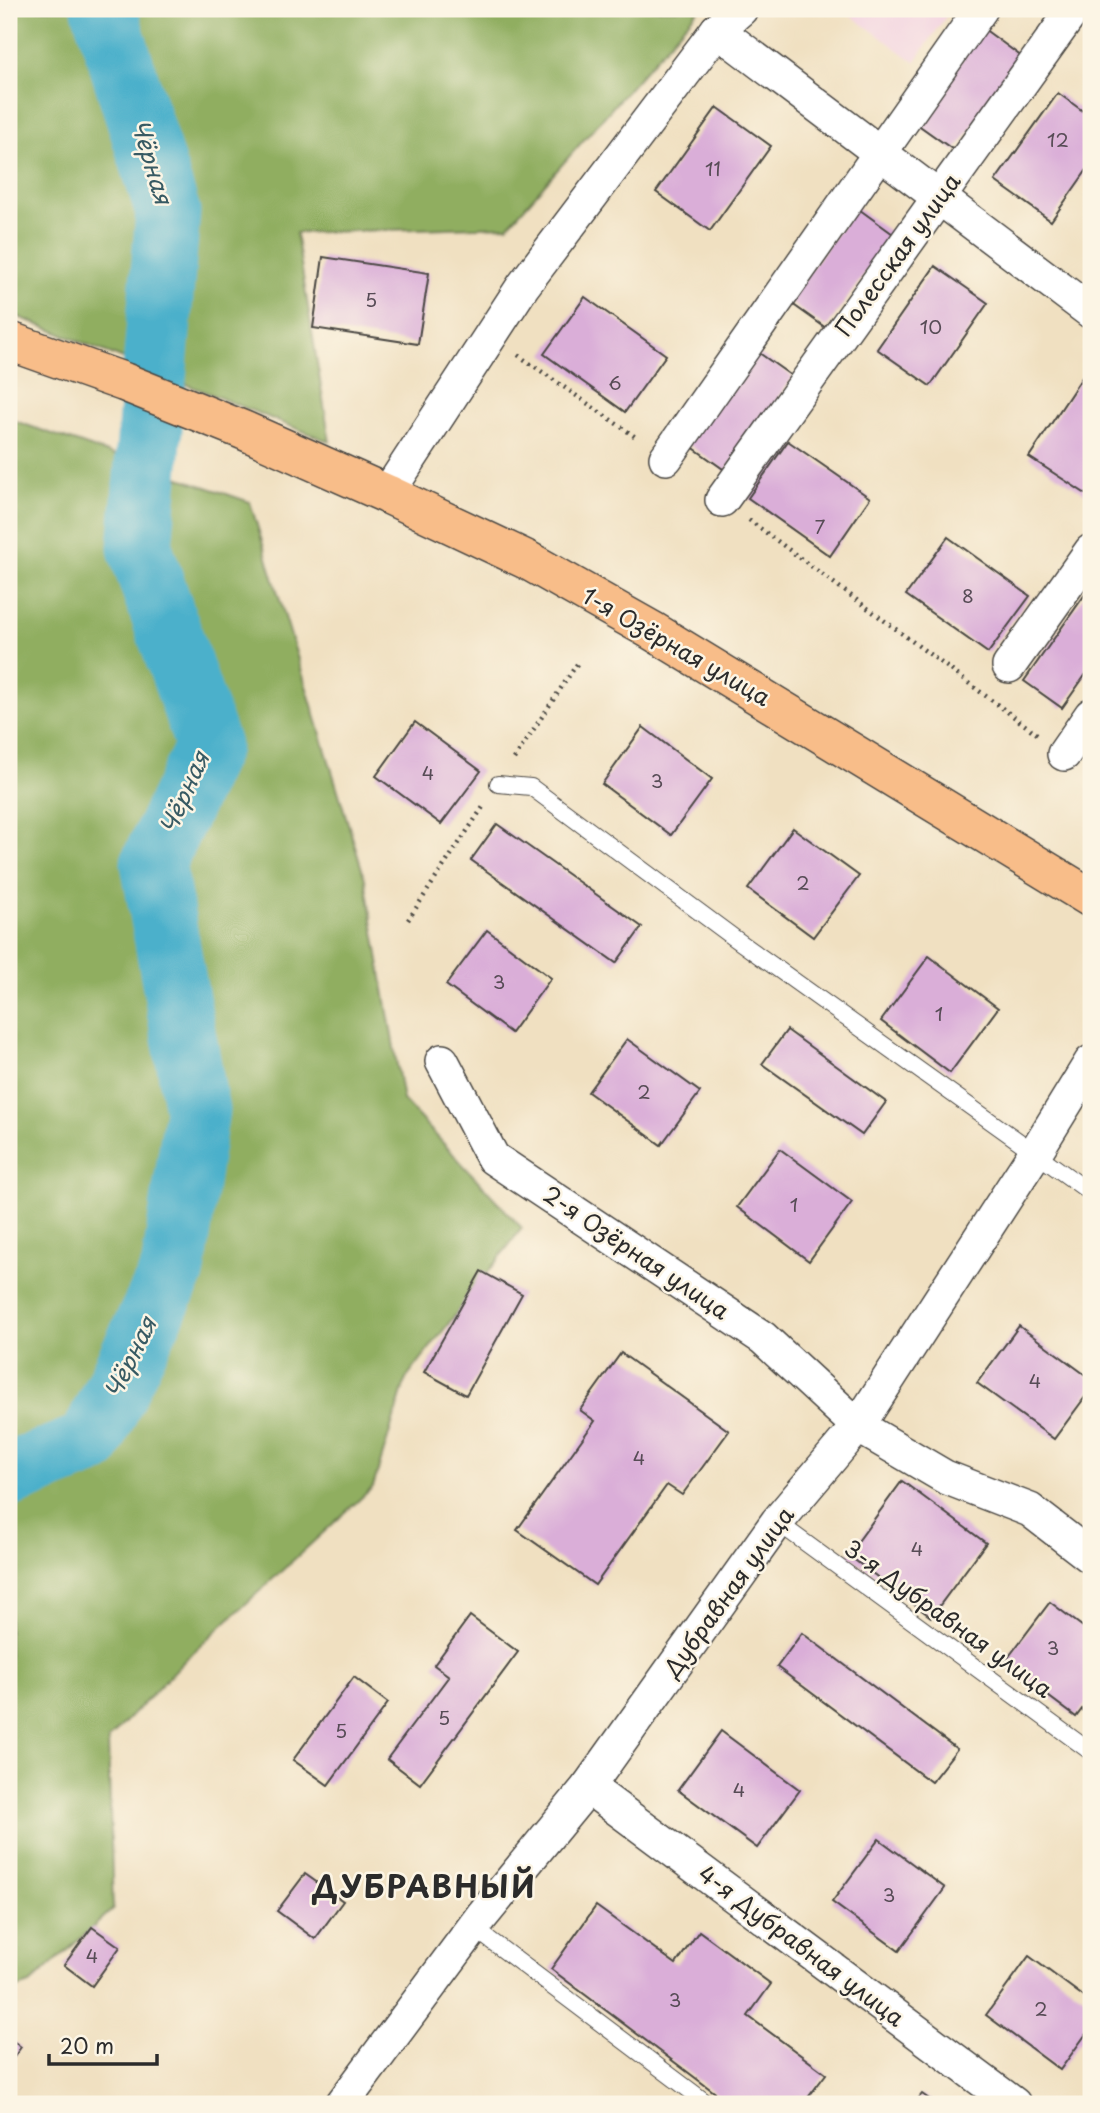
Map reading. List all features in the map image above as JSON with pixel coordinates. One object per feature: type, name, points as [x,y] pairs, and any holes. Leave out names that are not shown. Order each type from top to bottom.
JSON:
[{"type":"main road","name":"1-я Озёрная улица","points":[[9,341],[124,382],[243,430],[527,560],[640,623],[1091,898]]},
{"type":"street","points":[[666,458],[981,9]]},
{"type":"street","name":"Полесская улица","points":[[722,500],[1074,9]]},
{"type":"street","points":[[387,494],[523,286],[729,19],[879,154],[1091,312]]},
{"type":"street","points":[[1009,666],[1091,551]]},
{"type":"street","points":[[1064,754],[1091,715]]},
{"type":"street","name":"2-я Озёрная улица","points":[[442,1061],[493,1158],[763,1338],[858,1426],[945,1477],[1030,1510],[1091,1557]]},
{"type":"street","name":"Дубравная улица","points":[[342,2104],[474,1928],[588,1787],[777,1522],[858,1426],[1091,1062]]},
{"type":"street","name":"4-я Дубравная улица","points":[[588,1787],[1014,2104]]},
{"type":"lane","points":[[498,784],[531,787],[733,937],[1091,1193]]},
{"type":"lane","name":"3-я Дубравная улица","points":[[777,1522],[1091,1752]]},
{"type":"lane","points":[[474,1928],[708,2104]]},
{"type":"path","points":[[491,336],[666,458]]},
{"type":"path","points":[[722,500],[1064,754]]},
{"type":"path","points":[[408,920],[577,664]]},
{"type":"shaded area","points":[[842,9],[951,9],[915,62]]},
{"type":"green space","points":[[9,9],[699,9],[508,226],[296,233],[330,442],[9,313]]},
{"type":"green space","points":[[9,419],[250,502],[365,879],[403,1100],[522,1228],[406,1379],[373,1487],[189,1656],[108,1740],[113,1909],[30,1984],[9,1991]]},
{"type":"building","points":[[984,29],[1022,57],[955,151],[917,124]]},
{"type":"building","points":[[1058,93],[1091,117],[1091,164],[1051,221],[995,181]]},
{"type":"building","points":[[717,107],[771,146],[710,231],[656,192]]},
{"type":"building","points":[[856,207],[893,234],[826,328],[788,301]]},
{"type":"building","points":[[323,257],[429,273],[418,344],[313,328]]},
{"type":"building","points":[[935,266],[988,303],[930,386],[877,349]]},
{"type":"building","points":[[585,297],[666,355],[625,412],[544,354]]},
{"type":"building","points":[[755,350],[793,377],[726,471],[688,444]]},
{"type":"building","points":[[1085,373],[1091,377],[1089,496],[1029,457]]},
{"type":"building","points":[[788,441],[870,498],[830,556],[748,498]]},
{"type":"building","points":[[948,537],[1030,596],[988,653],[906,595]]},
{"type":"building","points":[[1091,586],[1091,667],[1062,708],[1024,681]]},
{"type":"building","points":[[415,722],[481,771],[441,824],[376,776]]},
{"type":"building","points":[[643,727],[712,779],[671,835],[602,784]]},
{"type":"building","points":[[497,824],[642,927],[616,963],[471,860]]},
{"type":"building","points":[[793,828],[859,876],[813,937],[748,889]]},
{"type":"building","points":[[487,930],[551,978],[511,1033],[446,985]]},
{"type":"building","points":[[929,956],[998,1008],[950,1073],[881,1021]]},
{"type":"building","points":[[787,1030],[886,1102],[862,1135],[762,1064]]},
{"type":"building","points":[[627,1039],[700,1092],[661,1145],[588,1092]]},
{"type":"building","points":[[780,1149],[852,1202],[809,1261],[737,1207]]},
{"type":"building","points":[[481,1271],[522,1294],[466,1395],[424,1372]]},
{"type":"building","points":[[1019,1326],[1091,1379],[1091,1389],[1054,1439],[977,1383]]},
{"type":"building","points":[[621,1353],[729,1431],[682,1495],[667,1485],[595,1585],[517,1530],[595,1421],[580,1410]]},
{"type":"building","points":[[902,1481],[986,1543],[931,1617],[848,1555]]},
{"type":"building","points":[[1050,1602],[1091,1633],[1091,1697],[1076,1717],[1004,1663]]},
{"type":"building","points":[[470,1616],[518,1652],[420,1784],[387,1759],[449,1676],[434,1665]]},
{"type":"building","points":[[802,1633],[957,1749],[931,1782],[777,1667]]},
{"type":"building","points":[[354,1677],[388,1703],[328,1785],[293,1760]]},
{"type":"building","points":[[721,1731],[800,1790],[757,1848],[678,1790]]},
{"type":"building","points":[[879,1839],[945,1888],[899,1951],[832,1902]]},
{"type":"building","points":[[305,1874],[343,1901],[315,1939],[277,1911]]},
{"type":"building","points":[[596,1906],[676,1964],[699,1931],[771,1984],[748,2016],[826,2074],[803,2104],[730,2104],[551,1969]]},
{"type":"building","points":[[92,1927],[120,1947],[92,1986],[64,1965]]},
{"type":"building","points":[[1029,1956],[1091,2002],[1091,2027],[1060,2070],[986,2015]]},
{"type":"building","points":[[9,2038],[21,2047],[9,2064]]},
{"type":"building","points":[[922,2094],[936,2104],[914,2104]]},
{"type":"waterway","name":"Чёрная","points":[[9,1475],[90,1443],[173,1270],[197,1110],[153,863],[208,746],[140,548],[168,212],[104,9]]},
{"type":"district","name":"ДУБРАВНЫЙ","points":[[425,1888]]}]
